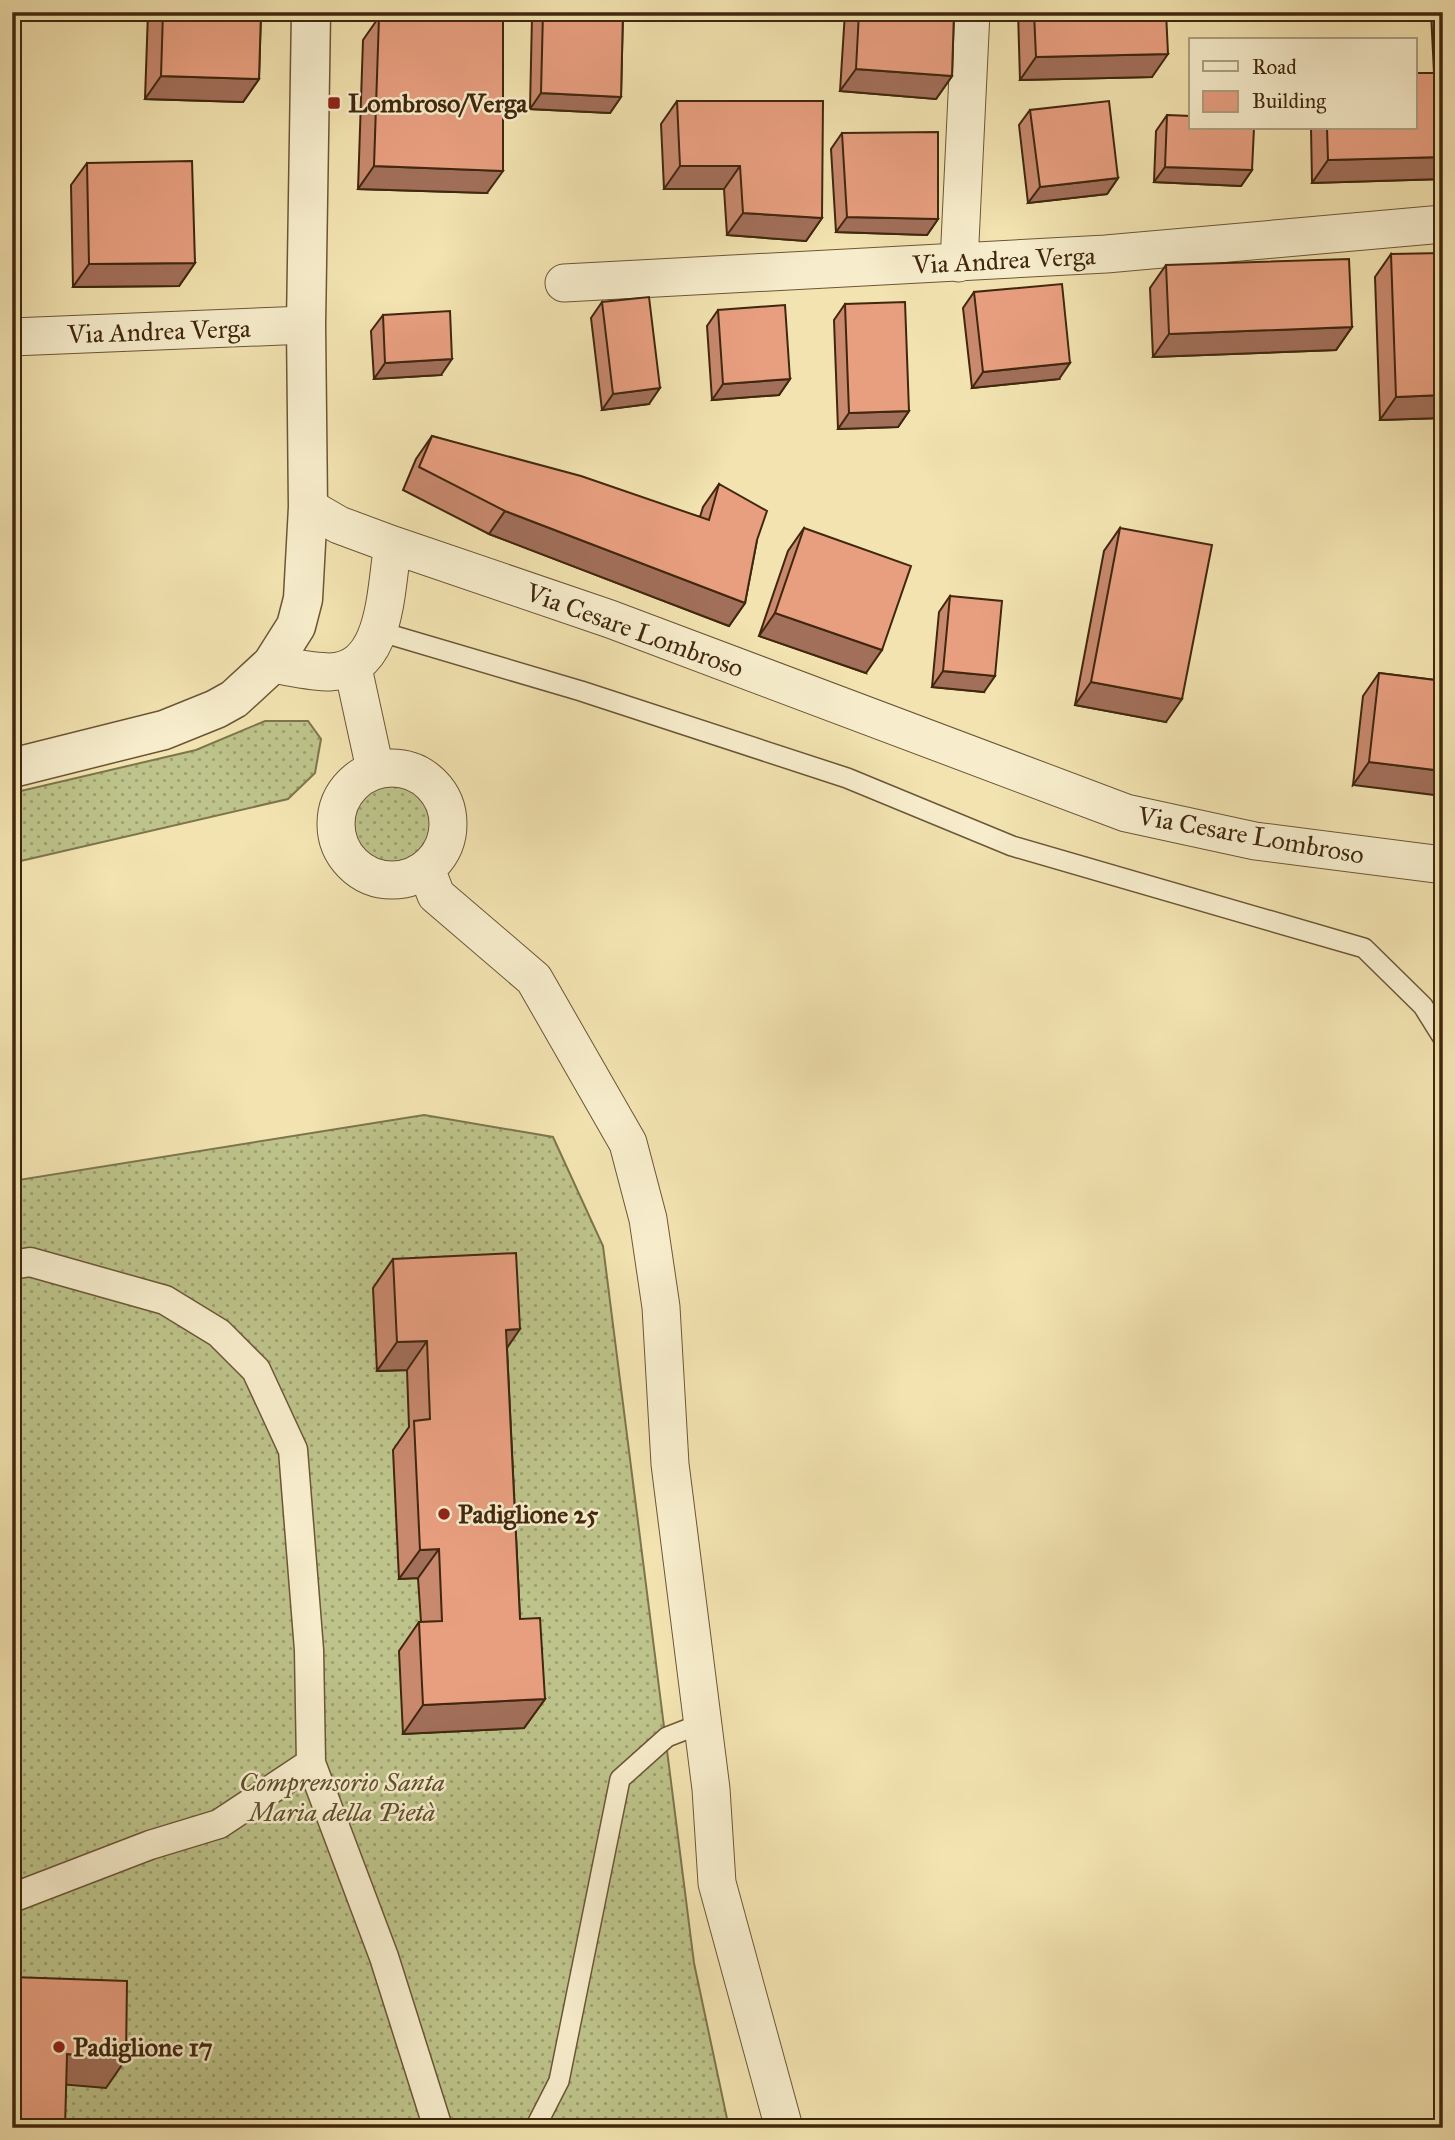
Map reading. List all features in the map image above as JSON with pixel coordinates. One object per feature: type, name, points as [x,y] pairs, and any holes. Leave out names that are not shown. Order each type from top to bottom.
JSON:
[{"type":"street","points":[[12,768],[140,737],[192,720],[234,699],[272,664],[288,643],[300,611],[308,507],[306,325],[311,12]]},
{"type":"street","points":[[959,263],[971,12]]},
{"type":"street","name":"Via Andrea Verga","points":[[564,283],[1106,254],[1443,224]]},
{"type":"street","name":"Via Andrea Verga","points":[[12,337],[306,325]]},
{"type":"street","name":"Via Cesare Lombroso","points":[[308,507],[339,525],[610,619],[1126,813],[1255,841],[1443,865]]},
{"type":"street","points":[[272,664],[332,672],[353,668],[372,649],[378,631],[393,545]]},
{"type":"street","points":[[353,668],[375,769]]},
{"type":"street","points":[[391,767],[408,770],[426,779],[441,796],[449,817],[448,835],[441,852],[426,869],[405,879],[385,880],[362,872],[342,850],[337,833],[337,814],[342,798],[358,779],[375,769],[391,767]]},
{"type":"street","points":[[426,869],[436,895],[534,979],[628,1143],[648,1219],[660,1307],[670,1464],[703,1723],[717,1883],[785,2128]]},
{"type":"street","points":[[12,1265],[30,1262],[165,1300],[219,1333],[256,1370],[293,1450],[309,1650],[311,1763],[384,1957],[438,2128]]},
{"type":"street","points":[[12,1898],[150,1845],[219,1824],[311,1763]]},
{"type":"lane","points":[[378,631],[580,691],[847,778],[1012,846],[1364,948],[1423,1006],[1443,1038]]},
{"type":"lane","points":[[535,2128],[559,2081],[620,1779],[667,1737],[703,1723]]},
{"type":"green space","points":[[265,721],[308,721],[321,739],[315,773],[288,799],[12,863],[12,793],[196,750]]},
{"type":"green space","points":[[393,785],[408,788],[421,796],[429,809],[432,824],[429,839],[421,852],[408,860],[393,863],[378,860],[365,852],[357,839],[354,824],[357,809],[365,796],[378,788]]},
{"type":"green space","name":"Comprensorio Santa Maria della Pietà","points":[[424,1115],[553,1137],[603,1246],[694,1963],[729,2128],[12,2128],[12,1181]]},
{"type":"building","points":[[163,12],[261,12],[259,79],[161,76]]},
{"type":"building","points":[[543,12],[623,12],[621,97],[541,93]]},
{"type":"building","points":[[859,12],[954,12],[952,76],[856,69]]},
{"type":"building","points":[[1034,12],[1166,12],[1168,54],[1036,57]]},
{"type":"building","points":[[379,17],[503,20],[503,171],[374,166]]},
{"type":"building","points":[[1416,73],[1443,73],[1443,157],[1328,160],[1327,130],[1416,130]]},
{"type":"building","points":[[677,101],[823,101],[822,218],[743,213],[740,166],[680,166]]},
{"type":"building","points":[[1109,101],[1118,178],[1040,187],[1030,110]]},
{"type":"building","points":[[1167,115],[1189,116],[1189,130],[1254,130],[1252,170],[1165,167]]},
{"type":"building","points":[[938,132],[938,219],[847,217],[842,133]]},
{"type":"building","points":[[192,161],[195,263],[89,264],[87,163]]},
{"type":"building","points":[[1443,253],[1443,395],[1396,397],[1391,254]]},
{"type":"building","points":[[1349,259],[1352,327],[1169,334],[1166,265]]},
{"type":"building","points":[[1062,284],[1070,363],[983,372],[974,292]]},
{"type":"building","points":[[649,297],[660,388],[613,394],[602,302]]},
{"type":"building","points":[[905,302],[909,411],[849,413],[845,304]]},
{"type":"building","points":[[785,305],[790,379],[723,384],[718,310]]},
{"type":"building","points":[[450,311],[452,359],[385,363],[383,315]]},
{"type":"building","points":[[432,436],[581,476],[709,520],[719,484],[767,511],[757,540],[745,603],[505,511],[419,467]]},
{"type":"building","points":[[804,528],[911,566],[882,650],[775,613]]},
{"type":"building","points":[[1120,528],[1212,545],[1182,699],[1091,682]]},
{"type":"building","points":[[950,596],[1002,601],[995,676],[943,671]]},
{"type":"building","points":[[1379,673],[1443,681],[1443,771],[1369,762]]},
{"type":"building","name":"Padiglione 25","points":[[516,1253],[520,1329],[506,1330],[520,1619],[540,1618],[545,1699],[423,1705],[419,1622],[442,1621],[439,1549],[420,1550],[414,1421],[430,1419],[427,1341],[397,1342],[393,1259]]},
{"type":"building","points":[[12,1977],[127,1981],[126,2059],[67,2054],[65,2128],[12,2128]]},
{"type":"place","name":"Lombroso/Verga","points":[[334,103]]},
{"type":"place","name":"Padiglione 25","points":[[444,1514]]},
{"type":"place","name":"Padiglione 17","points":[[59,2047]]}]
